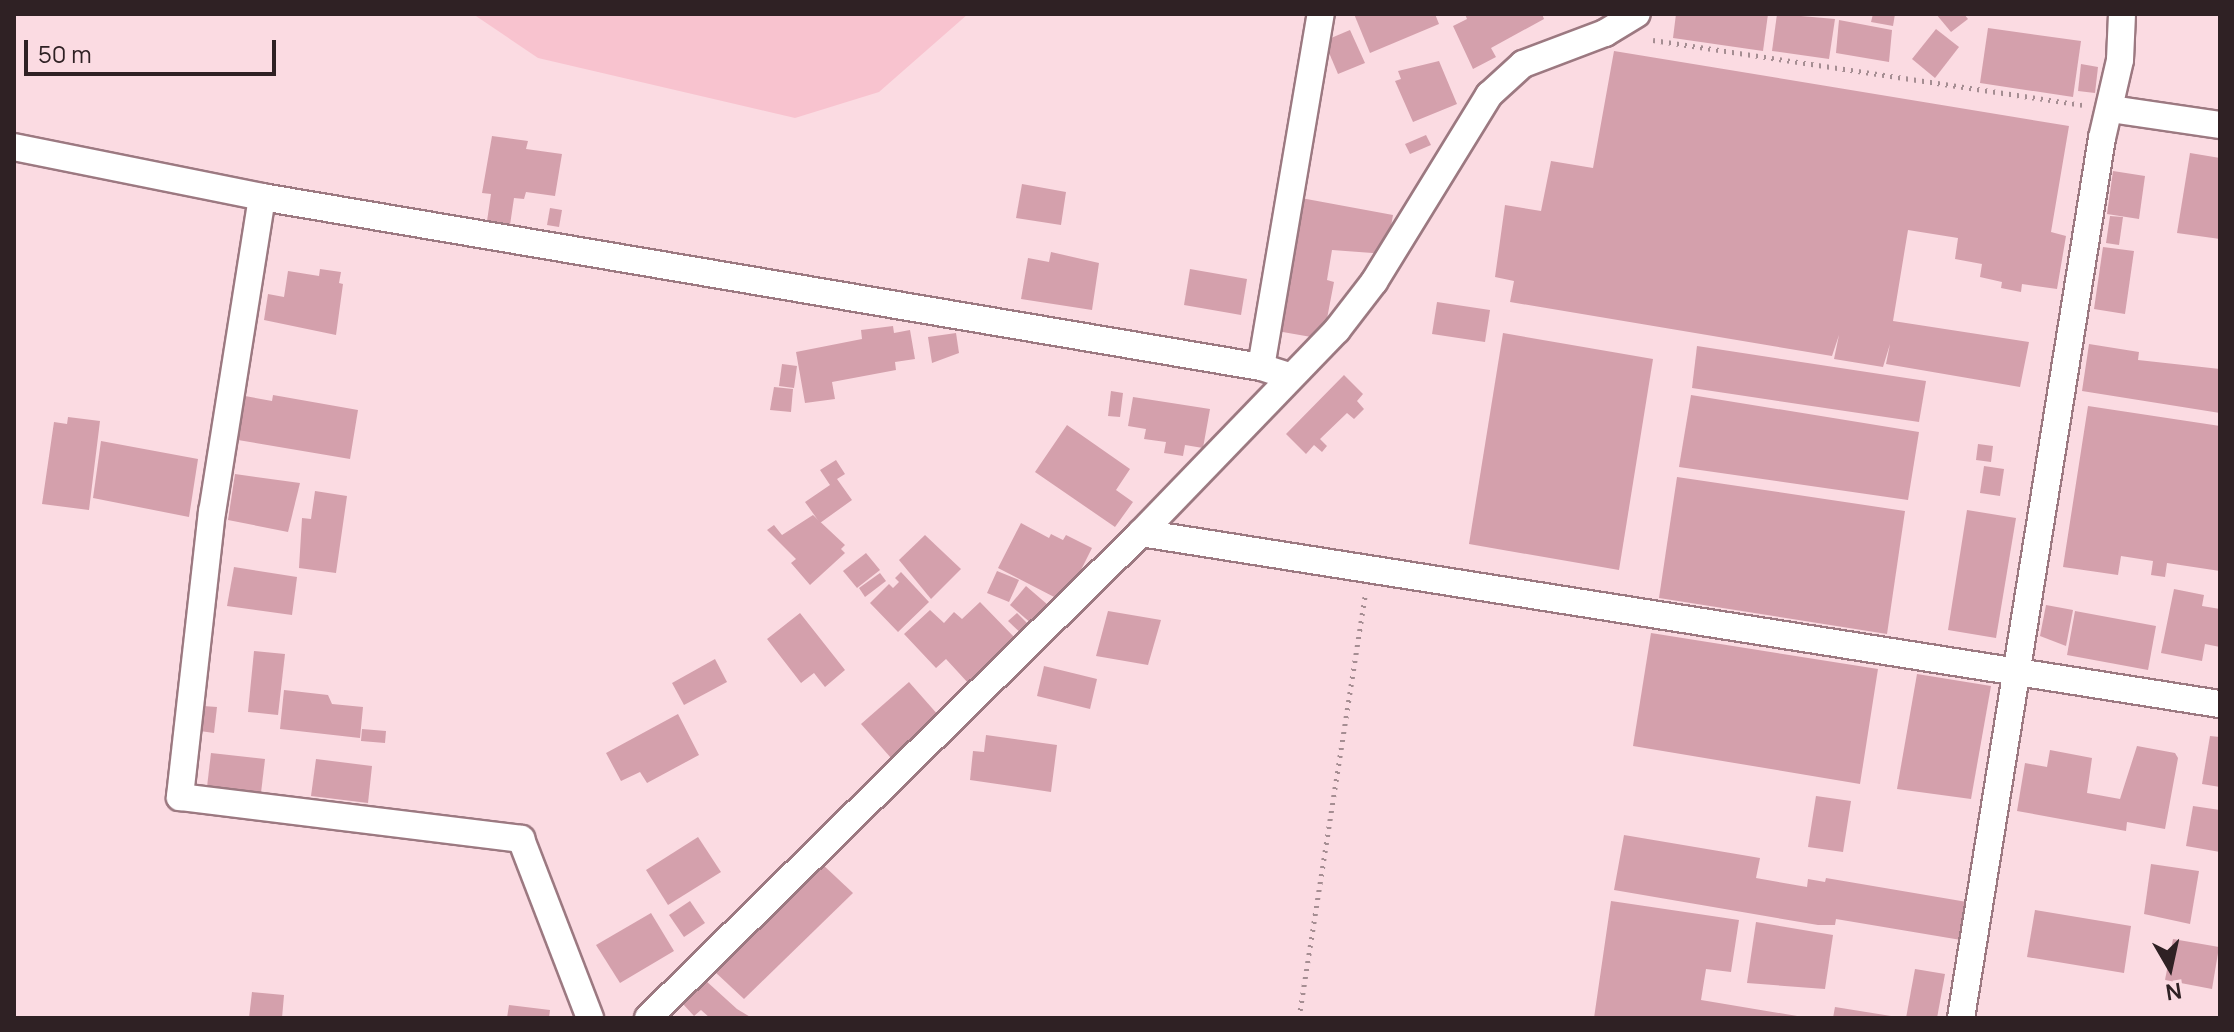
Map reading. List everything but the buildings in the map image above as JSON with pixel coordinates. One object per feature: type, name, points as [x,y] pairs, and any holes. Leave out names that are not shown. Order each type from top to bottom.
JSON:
[{"type":"street","points":[[1261,367],[1321,14]]},
{"type":"street","points":[[648,1018],[1141,533],[1288,376],[1337,330],[1374,282],[1489,95],[1523,64],[1605,33],[1637,14]]},
{"type":"street","points":[[1961,1018],[2111,109],[2122,14]]},
{"type":"street","points":[[2111,109],[2220,125]]},
{"type":"street","points":[[14,147],[262,197],[1261,367],[1288,376]]},
{"type":"street","points":[[262,197],[212,511],[180,797],[521,839],[590,1018]]},
{"type":"street","points":[[1141,533],[2220,704]]},
{"type":"path","points":[[1605,33],[2111,109]]},
{"type":"path","points":[[1299,1018],[1370,569]]},
{"type":"shaded area","points":[[473,14],[968,14],[879,92],[795,118],[538,58]]}]
